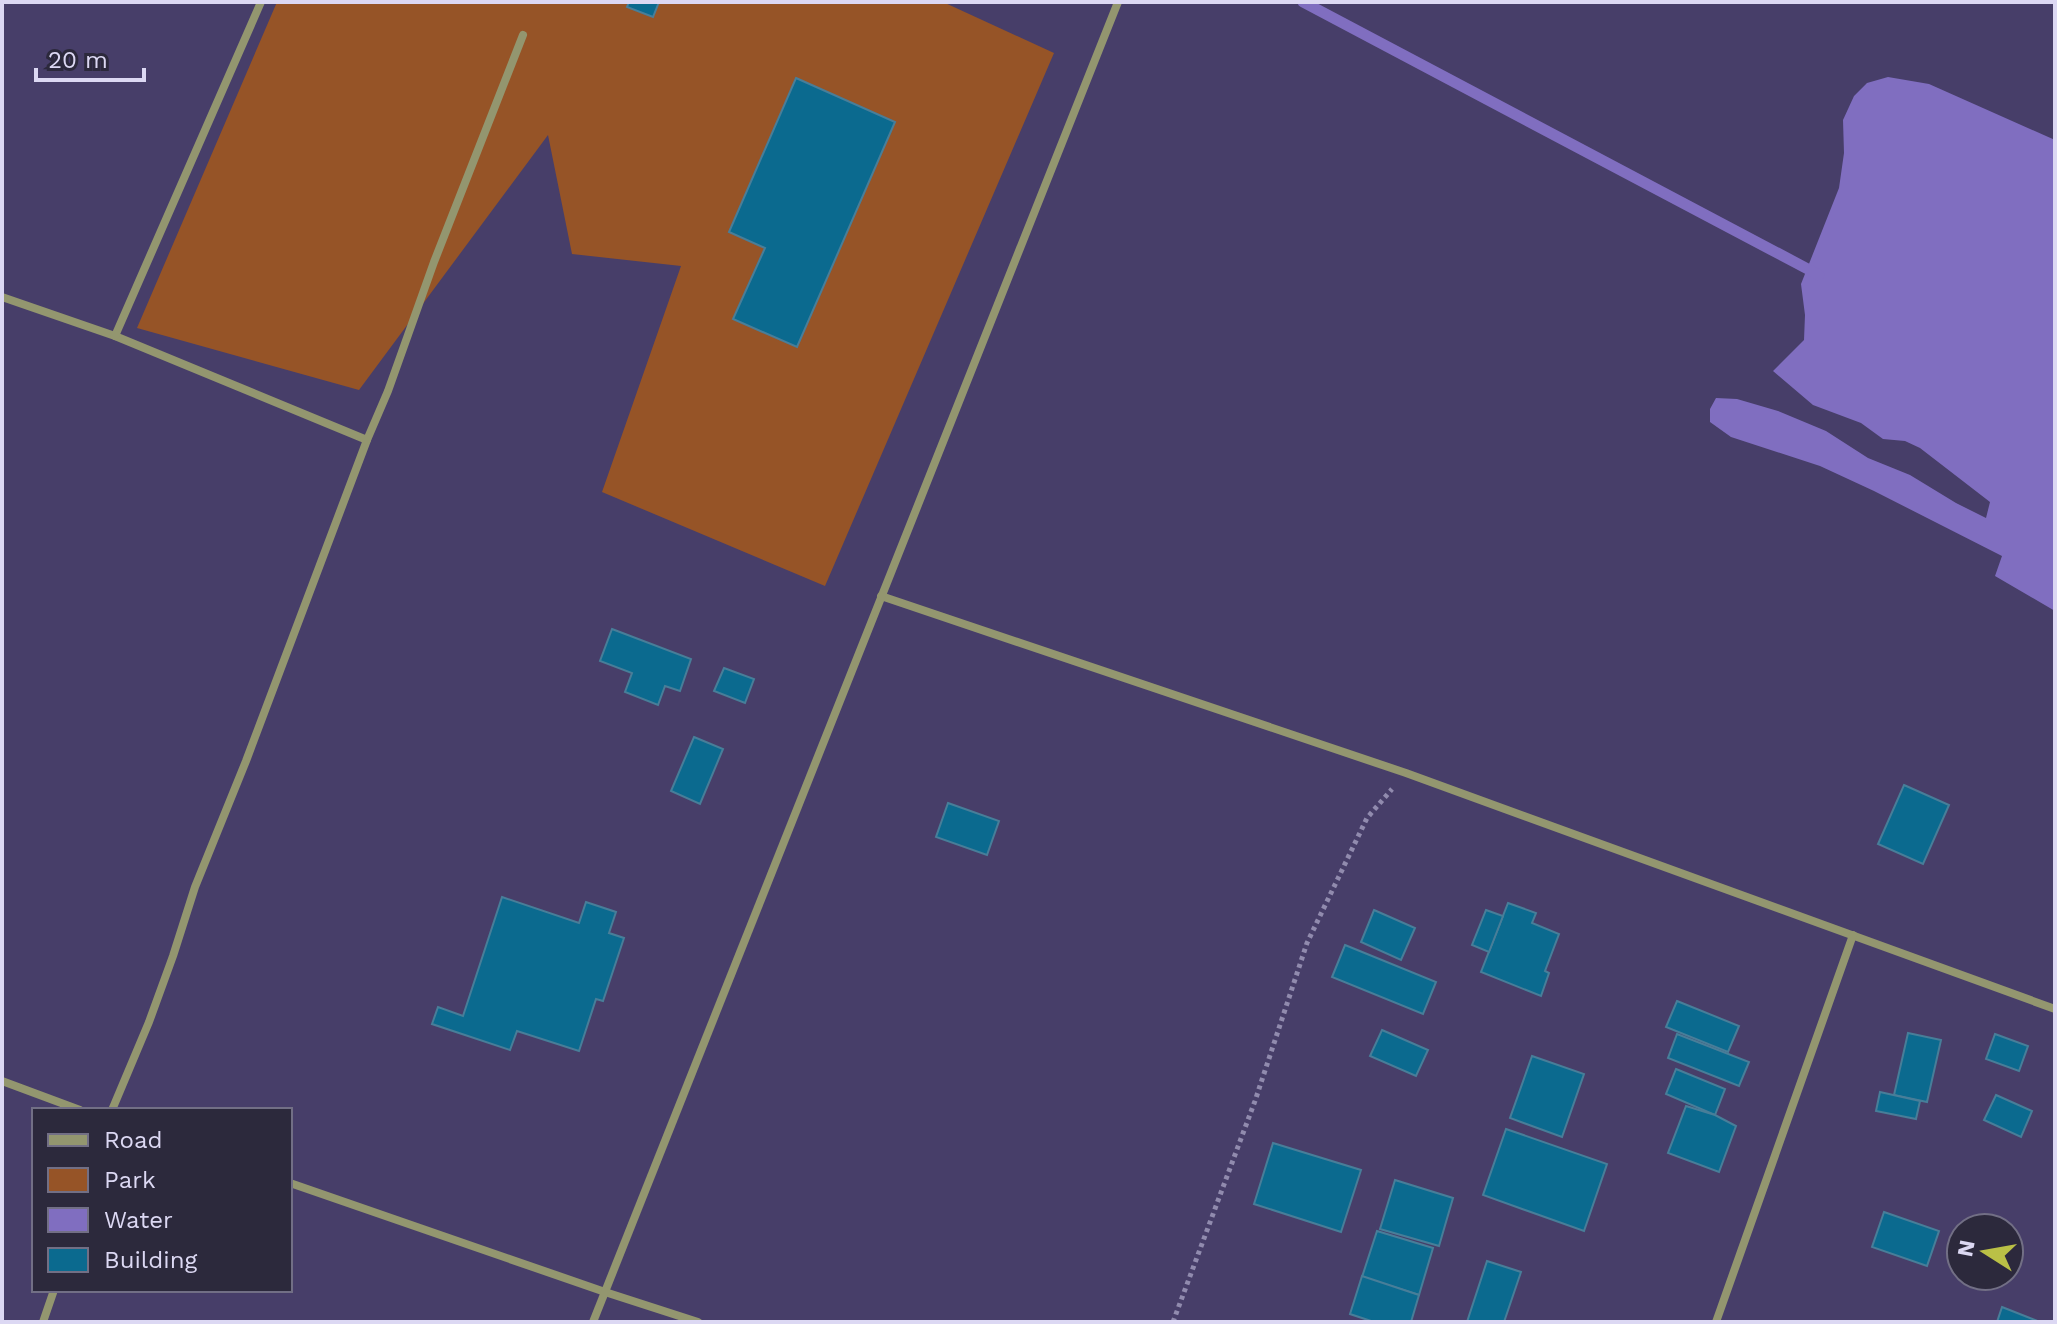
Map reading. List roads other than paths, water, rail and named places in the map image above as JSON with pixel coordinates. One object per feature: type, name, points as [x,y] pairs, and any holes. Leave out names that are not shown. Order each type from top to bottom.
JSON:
[{"type":"street","points":[[115,336],[261,2]]},
{"type":"street","points":[[593,1322],[1118,2]]},
{"type":"street","points":[[113,1108],[149,1022],[195,887],[523,35]]},
{"type":"street","points":[[2,297],[115,336],[367,440]]},
{"type":"street","points":[[881,596],[1406,773],[2055,1009]]},
{"type":"street","points":[[1716,1322],[1853,935]]},
{"type":"street","points":[[2,1081],[75,1108]]},
{"type":"street","points":[[292,1184],[698,1322]]},
{"type":"street","points":[[43,1322],[53,1292]]},
{"type":"water","points":[[1888,77],[1929,84],[2055,140],[2055,611],[1995,576],[2002,556],[1820,466],[1731,437],[1710,422],[1710,409],[1716,398],[1737,399],[1778,411],[1826,431],[1868,458],[1910,475],[1986,518],[1990,502],[1920,448],[1905,441],[1883,439],[1861,423],[1813,405],[1773,371],[1804,340],[1801,284],[1839,188],[1844,153],[1843,120],[1854,96],[1867,83]]},
{"type":"waterway","points":[[1303,2],[1819,275]]}]
